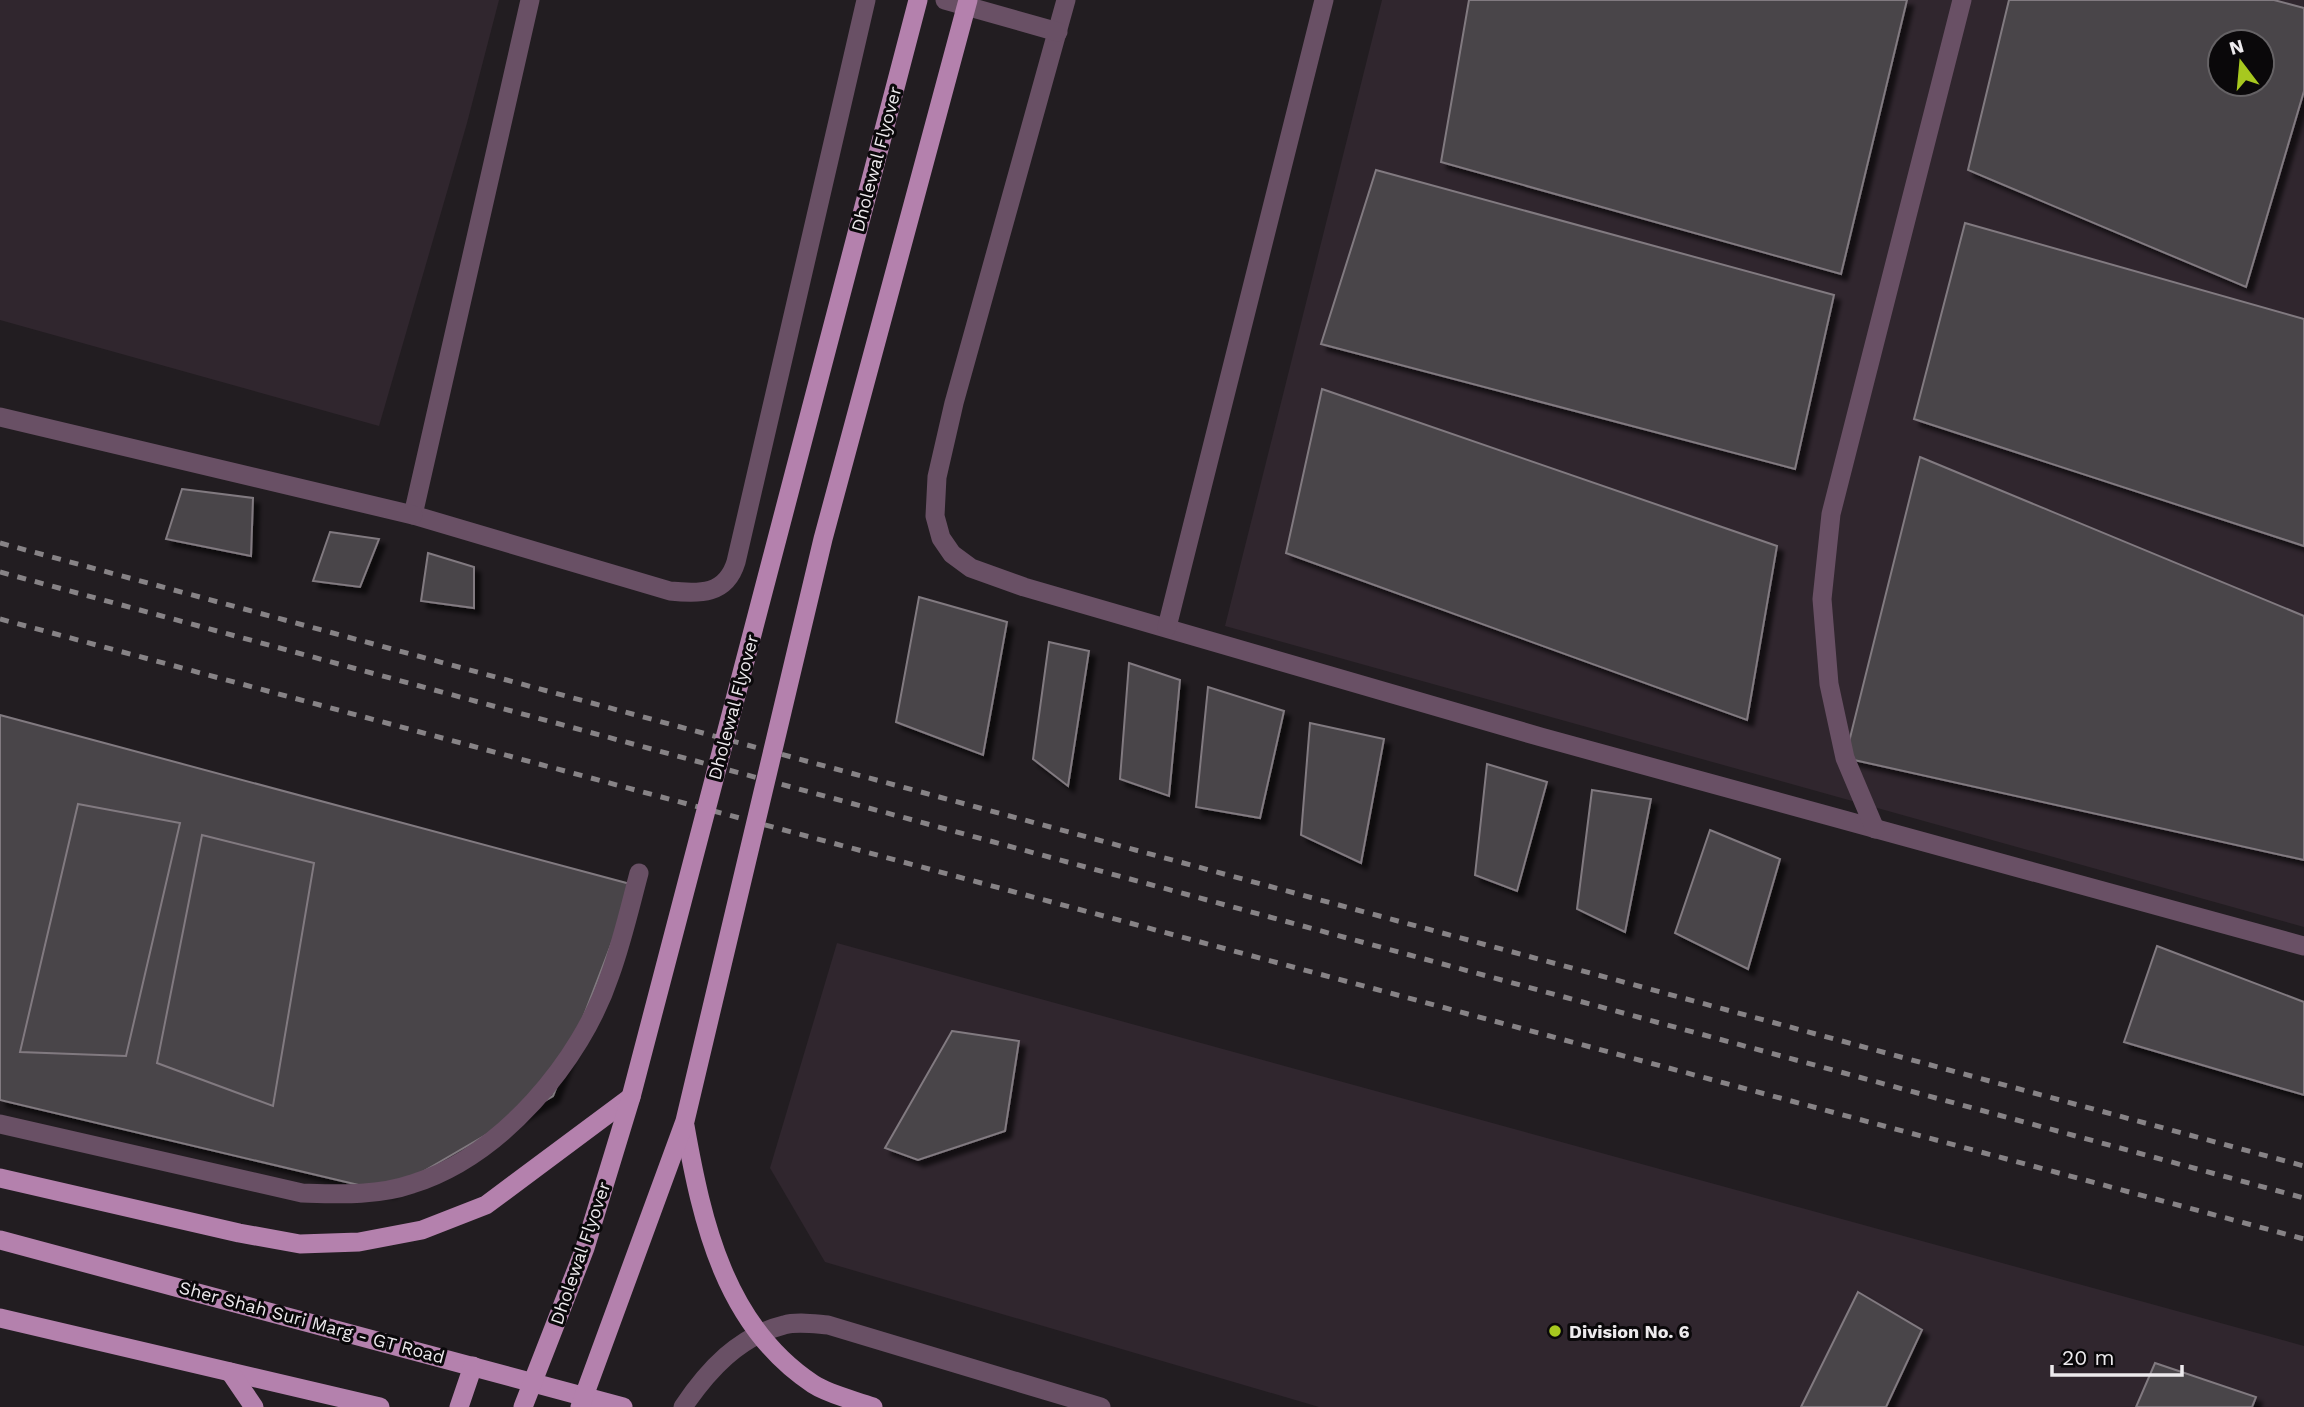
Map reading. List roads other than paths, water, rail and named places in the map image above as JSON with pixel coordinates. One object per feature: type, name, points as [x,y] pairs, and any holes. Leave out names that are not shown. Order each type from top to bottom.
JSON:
[{"type":"main road","name":"Dholewal Flyover","points":[[523,1407],[585,1248],[631,1097],[918,0]]},
{"type":"main road","points":[[580,1407],[685,1121],[823,539],[968,0]]},
{"type":"main road","points":[[0,1178],[300,1244],[359,1242],[422,1230],[486,1205],[631,1097]]},
{"type":"main road","points":[[685,1121],[706,1228],[726,1282],[764,1343],[814,1384],[873,1407]]},
{"type":"main road","name":"Sher Shah Suri Marg - GT Road","points":[[0,1240],[623,1407]]},
{"type":"main road","points":[[0,1318],[380,1407]]},
{"type":"main road","points":[[458,1407],[473,1366]]},
{"type":"main road","points":[[230,1372],[254,1407]]},
{"type":"street","points":[[413,515],[530,0]]},
{"type":"street","points":[[0,417],[413,515],[670,592],[708,592],[722,587],[732,575],[866,0]]},
{"type":"street","points":[[945,0],[1058,32]]},
{"type":"street","points":[[1066,0],[954,403],[937,477],[935,516],[940,538],[952,555],[971,568],[1024,587],[1541,737],[2304,946]]},
{"type":"street","points":[[1167,627],[1324,0]]},
{"type":"street","points":[[1875,829],[1845,758],[1829,684],[1822,599],[1830,514],[1962,0]]},
{"type":"street","points":[[0,1124],[302,1193],[347,1194],[409,1185],[435,1176],[487,1146],[538,1096],[572,1054],[610,978],[639,873]]},
{"type":"street","points":[[683,1407],[702,1379],[740,1343],[785,1324],[828,1325],[1101,1407]]},
{"type":"railway","points":[[0,543],[2304,1166]]},
{"type":"railway","points":[[0,572],[2304,1198]]},
{"type":"railway","points":[[0,619],[2304,1239]]},
{"type":"place","name":"Division No. 6","points":[[1555,1331]]}]
